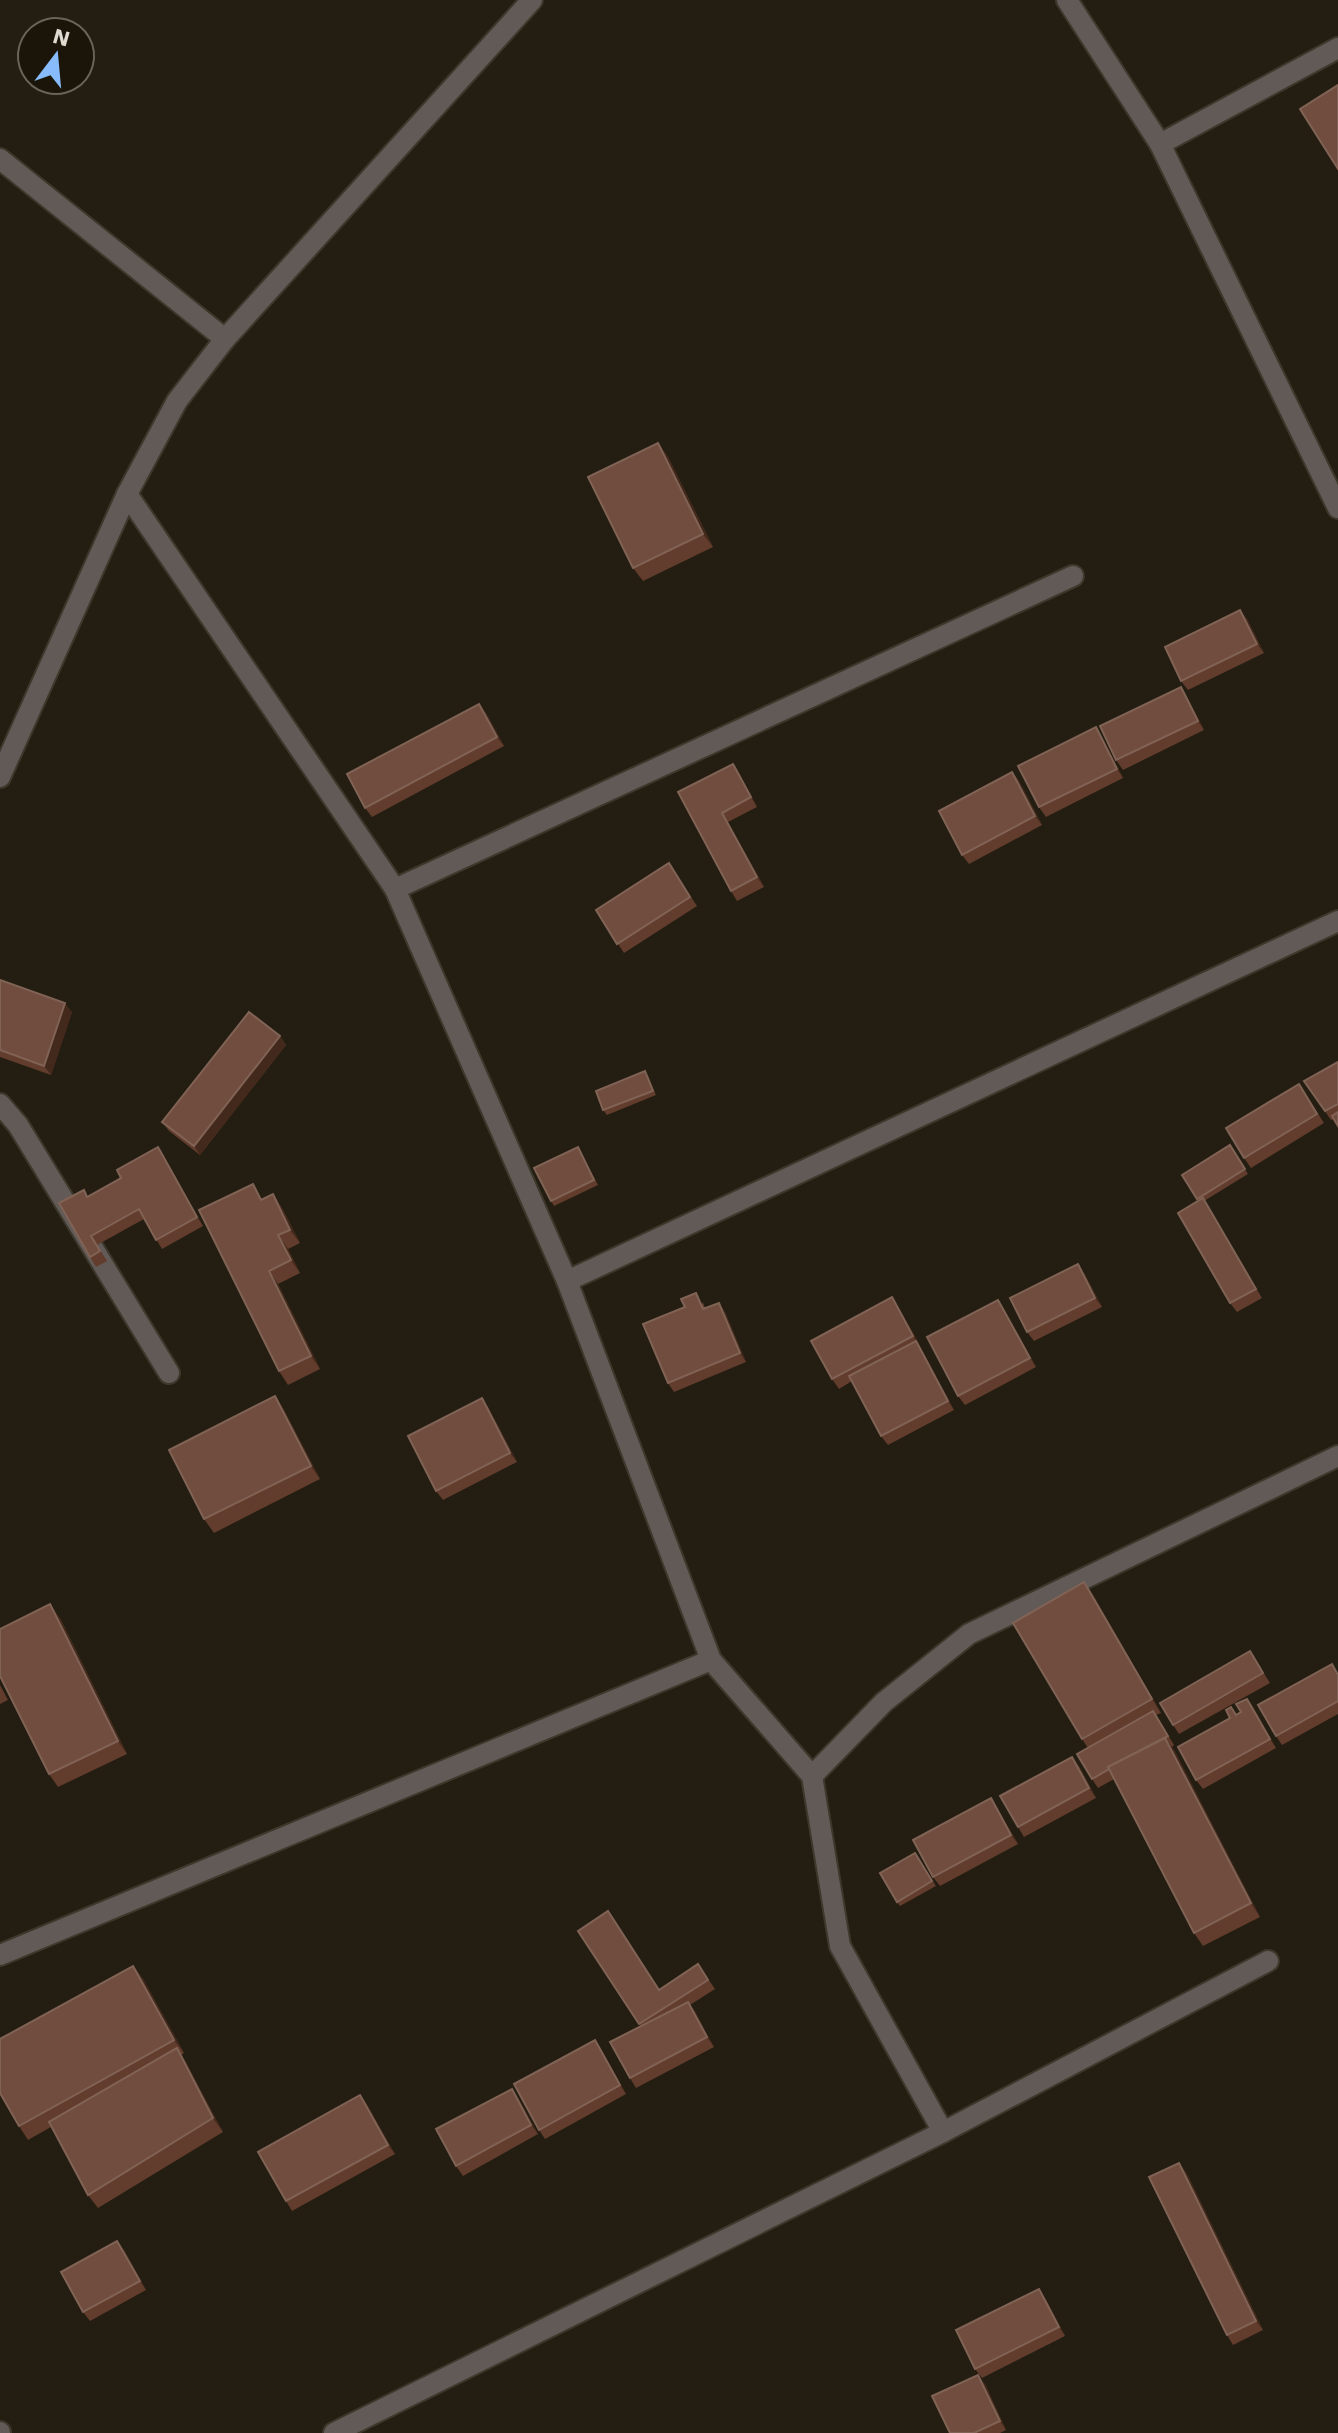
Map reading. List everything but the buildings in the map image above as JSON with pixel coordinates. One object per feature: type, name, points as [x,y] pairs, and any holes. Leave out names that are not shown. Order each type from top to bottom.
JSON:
[{"type":"street","points":[[1067,0],[1160,144],[1338,508]]},
{"type":"street","points":[[0,777],[127,494],[177,401],[225,339],[523,3]]},
{"type":"street","points":[[1160,144],[1338,48]]},
{"type":"street","points":[[0,159],[225,339]]},
{"type":"street","points":[[127,494],[395,889],[567,1281],[711,1660],[812,1776],[840,1946],[943,2132]]},
{"type":"street","points":[[395,889],[1073,576]]},
{"type":"street","points":[[567,1281],[1338,921]]},
{"type":"street","points":[[0,1104],[18,1125],[169,1373]]},
{"type":"street","points":[[812,1776],[884,1702],[969,1634],[1338,1456]]},
{"type":"street","points":[[0,1955],[711,1660]]},
{"type":"street","points":[[334,2433],[943,2132],[1268,1961]]}]
